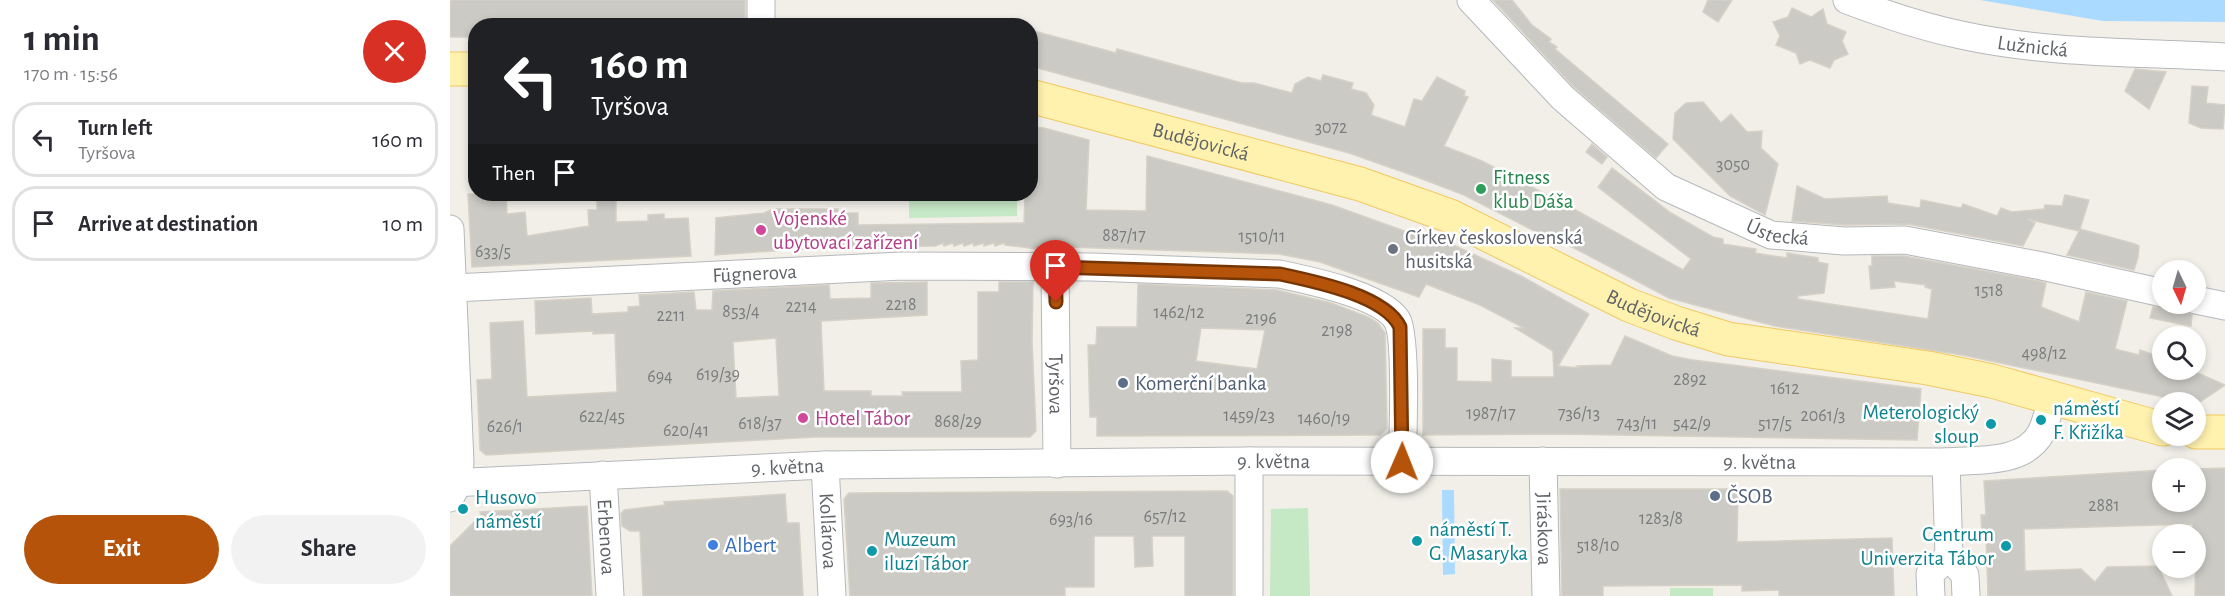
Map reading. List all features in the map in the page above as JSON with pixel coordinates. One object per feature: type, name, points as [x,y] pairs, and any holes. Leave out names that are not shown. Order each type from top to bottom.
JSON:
[{"type":"main road","points":[[450,69],[468,69]]},
{"type":"main road","name":"Budějovická","points":[[1038,98],[1360,184],[1406,199],[1484,231],[1629,305],[1728,339],[1928,368],[1992,381],[2053,398]]},
{"type":"main road","points":[[2053,398],[2152,426]]},
{"type":"main road","points":[[2206,432],[2225,432]]},
{"type":"street","points":[[761,0],[761,18]]},
{"type":"street","name":"Ústecká","points":[[1471,0],[1563,98],[1666,187],[1771,235],[1844,241],[1905,240],[2042,266],[2152,291]]},
{"type":"street","name":"Lužnická","points":[[1848,0],[1934,29],[1989,40],[2046,46],[2225,57]]},
{"type":"street","points":[[450,229],[453,288],[453,488]]},
{"type":"street","name":"Fügnerova","points":[[453,288],[902,266],[1055,267],[1280,274],[1305,279],[1376,303],[1388,310],[1400,327],[1402,462]]},
{"type":"street","name":"Tyršova","points":[[1055,267],[1057,465]]},
{"type":"street","points":[[2206,302],[2225,306]]},
{"type":"street","name":"9. května","points":[[453,488],[603,475],[825,465],[1057,465],[1249,461],[1946,462],[2013,456],[2027,449],[2042,431],[2053,398]]},
{"type":"street","points":[[1249,461],[1249,596]]},
{"type":"street","name":"Jiráskova","points":[[1543,461],[1546,596]]},
{"type":"street","points":[[1946,462],[1949,556],[1965,575],[1966,596]]},
{"type":"street","name":"Kollárova","points":[[825,465],[832,596]]},
{"type":"street","name":"Erbenova","points":[[603,475],[610,596]]},
{"type":"street","points":[[1931,596],[1930,574],[1949,556]]},
{"type":"green space","points":[[909,201],[1017,201],[1017,216],[909,218]]},
{"type":"green space","points":[[1308,508],[1310,596],[1270,596],[1271,509]]},
{"type":"green space","points":[[1670,588],[1713,588],[1713,596],[1670,596]]},
{"type":"water","points":[[1980,0],[2225,0],[2225,22],[2103,21]]},
{"type":"water","points":[[1442,490],[1454,490],[1455,574],[1443,575]]},
{"type":"building","points":[[745,0],[745,18],[468,18],[468,37],[450,37],[450,1]]},
{"type":"building","points":[[1493,0],[1512,0],[1532,25],[1551,39],[1549,42],[1557,47],[1555,49],[1668,144],[1656,158],[1574,87]]},
{"type":"building","points":[[1708,0],[1732,0],[1718,22],[1703,12]]},
{"type":"building","points":[[1792,8],[1811,17],[1823,9],[1827,24],[1846,32],[1842,41],[1848,54],[1834,60],[1830,68],[1810,60],[1800,64],[1796,53],[1776,45],[1780,36],[1773,22],[1788,17]]},
{"type":"building","points":[[1038,32],[1116,53],[1117,49],[1242,83],[1254,83],[1292,93],[1295,84],[1308,77],[1321,81],[1323,75],[1353,83],[1351,89],[1366,93],[1374,105],[1371,115],[1405,127],[1414,99],[1422,101],[1437,77],[1465,91],[1464,96],[1468,97],[1444,146],[1482,161],[1683,270],[1691,259],[1598,187],[1612,168],[1671,213],[1713,237],[1723,239],[1723,244],[1756,249],[1755,253],[1787,258],[1787,253],[1818,258],[1818,262],[1828,264],[1824,293],[1798,296],[1798,299],[1928,319],[1932,289],[1925,287],[1926,285],[1894,281],[1895,287],[1871,289],[1869,266],[1872,266],[1872,256],[1904,256],[2039,281],[2046,283],[2041,307],[2079,322],[2086,292],[2127,301],[2115,349],[2139,355],[2140,350],[2152,354],[2152,380],[2206,380],[2206,377],[2225,385],[2206,398],[2206,392],[2152,392],[2152,395],[1962,355],[1775,326],[1669,298],[1555,238],[1552,240],[1464,195],[1349,153],[1038,68]]},
{"type":"building","points":[[2135,69],[2166,72],[2149,109],[2125,91]]},
{"type":"building","points":[[2192,86],[2208,87],[2206,103],[2225,105],[2223,129],[2201,128],[2189,123]]},
{"type":"building","points":[[1703,102],[1721,123],[1731,114],[1747,132],[1762,131],[1761,148],[1778,164],[1765,215],[1730,196],[1673,139],[1675,113],[1686,103]]},
{"type":"building","points":[[1038,128],[1044,128],[1089,140],[1086,210],[1146,211],[1147,156],[1332,205],[1424,238],[1425,234],[1449,243],[1523,277],[1589,314],[1558,366],[1580,368],[1577,366],[1611,365],[1625,336],[1672,356],[1693,360],[1921,389],[1917,440],[1557,434],[1423,435],[1423,329],[1445,329],[1445,348],[1457,348],[1457,381],[1492,382],[1492,359],[1511,361],[1511,377],[1554,377],[1553,351],[1515,328],[1524,328],[1480,305],[1426,284],[1419,297],[1320,262],[1279,254],[1066,247],[1066,250],[1038,249],[1004,243],[995,246],[994,243],[984,246],[984,243],[974,246],[973,243],[964,246],[963,243],[954,246],[953,243],[944,246],[943,243],[935,246],[830,247],[715,255],[716,218],[764,213],[773,209],[838,209],[838,213],[858,213],[858,225],[1024,223],[1025,201],[1038,201]]},
{"type":"building","points":[[1592,144],[1607,157],[1602,164],[1586,152]]},
{"type":"building","points":[[1797,186],[1825,199],[1887,196],[1888,203],[1920,208],[1921,200],[1961,208],[1963,204],[1997,216],[2001,208],[2012,212],[2044,209],[2045,205],[2062,206],[2065,195],[2089,200],[2080,229],[2135,244],[2139,246],[2138,257],[2134,270],[2067,255],[2079,231],[2027,219],[2035,223],[2023,246],[1908,224],[1845,225],[1792,221]]},
{"type":"building","points":[[468,201],[506,201],[507,214],[525,212],[527,236],[589,226],[588,210],[597,210],[597,201],[616,201],[616,222],[648,221],[648,215],[664,214],[664,219],[688,218],[691,256],[472,267]]},
{"type":"building","points":[[927,282],[927,315],[821,321],[824,391],[871,391],[871,396],[903,396],[902,392],[962,392],[961,361],[978,360],[978,292],[999,292],[999,282],[1033,282],[1032,340],[1036,431],[1030,437],[815,437],[486,455],[480,450],[477,380],[492,379],[490,323],[523,321],[527,397],[617,392],[615,333],[593,334],[593,331],[536,334],[535,301],[591,298],[592,314],[628,312],[628,307],[640,306],[639,295],[694,292],[696,310],[712,310],[713,291],[829,285],[830,299],[871,298],[871,283]],"holes":[[[776,338],[779,396],[736,398],[733,342]]]},
{"type":"building","points":[[1138,284],[1277,290],[1331,303],[1368,317],[1378,323],[1385,333],[1387,428],[1380,435],[1097,436],[1097,417],[1090,417],[1088,345],[1096,345],[1097,327],[1137,327]],"holes":[[[1201,328],[1265,330],[1257,369],[1196,361]]]},
{"type":"building","points":[[2152,311],[2152,314],[2192,315],[2191,326],[2150,318]]},
{"type":"building","points":[[2225,468],[2225,596],[2195,596],[2195,578],[2206,578],[2206,524],[2152,524],[2024,529],[2025,571],[2081,569],[2095,582],[2107,567],[2152,566],[2152,578],[2164,578],[2172,596],[1988,596],[1986,534],[1982,534],[1981,515],[1986,515],[1984,481],[2152,471],[2152,512],[2206,512],[2206,469]]},
{"type":"building","points":[[1560,489],[1738,489],[1737,542],[1892,538],[1894,596],[1779,596],[1779,590],[1742,591],[1742,585],[1603,586],[1603,596],[1562,596]]},
{"type":"building","points":[[1227,491],[1233,496],[1233,596],[1185,596],[1185,536],[1152,536],[1153,566],[1135,567],[1134,536],[1094,536],[1094,587],[1065,587],[1065,596],[850,596],[844,499],[849,493]]},
{"type":"building","points":[[785,494],[787,523],[799,523],[803,596],[643,596],[640,531],[630,531],[622,526],[621,514],[624,510],[665,505],[664,502]]},
{"type":"building","points":[[587,506],[592,596],[450,596],[450,546],[481,515],[480,512]]},
{"type":"place","name":"Fitness klub Dáša","points":[[1481,189]]},
{"type":"place","name":"Vojenské ubytovací zařízení","points":[[761,230]]},
{"type":"place","name":"Církev československá husitská","points":[[1393,249]]},
{"type":"place","name":"Komerční banka","points":[[1123,383]]},
{"type":"place","name":"Hotel Tábor","points":[[803,418]]},
{"type":"place","name":"náměstí F. Křižíka","points":[[2041,420]]},
{"type":"place","name":"Meterologický sloup","points":[[1991,424]]},
{"type":"place","name":"ČSOB","points":[[1715,496]]},
{"type":"place","name":"Husovo náměstí","points":[[463,509]]},
{"type":"place","name":"náměstí T. G. Masaryka","points":[[1417,541]]},
{"type":"place","name":"Albert","points":[[713,545]]},
{"type":"place","name":"Centrum Univerzita Tábor","points":[[2006,546]]},
{"type":"place","name":"Muzeum iluzí Tábor","points":[[872,551]]},
{"type":"route","points":[[1056,302],[1055,267],[1092,267],[1280,274],[1305,279],[1376,303],[1388,310],[1400,327],[1402,462]]}]
